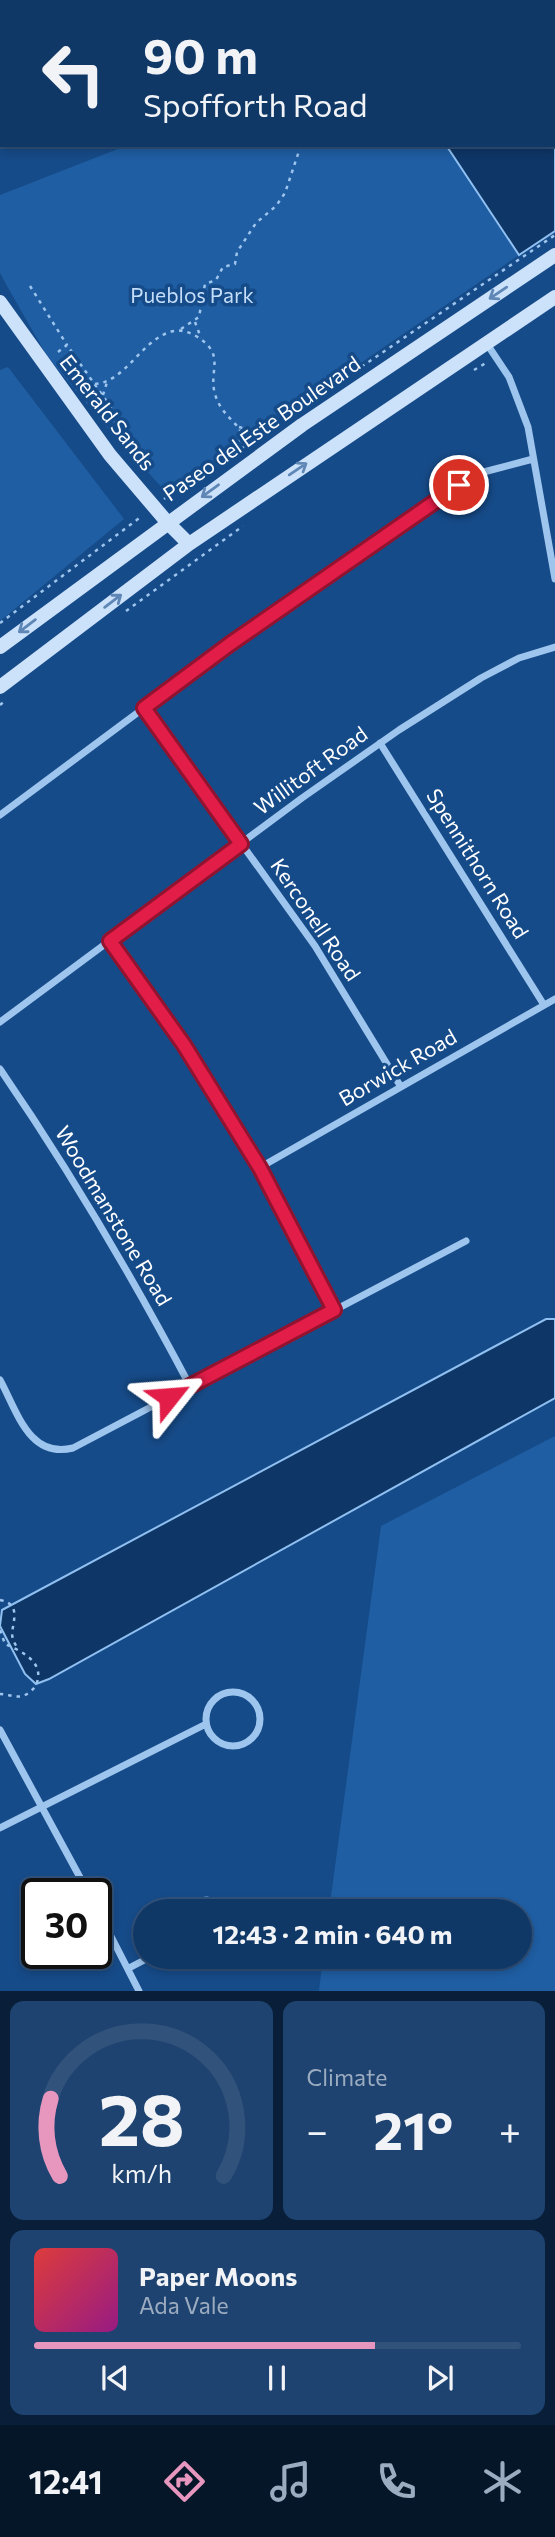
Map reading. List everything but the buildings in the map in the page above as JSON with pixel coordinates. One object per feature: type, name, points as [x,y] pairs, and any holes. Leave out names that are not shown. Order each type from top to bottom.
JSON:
[{"type":"main road","name":"Paseo del Este Boulevard","points":[[0,647],[302,425],[555,254]]},
{"type":"main road","points":[[6,692],[189,544],[555,297]]},
{"type":"main road","name":"Emerald Sands","points":[[0,302],[110,455],[189,544]]},
{"type":"street","points":[[487,344],[509,377],[528,427],[555,579]]},
{"type":"street","points":[[0,815],[230,644],[442,495],[477,474],[533,459]]},
{"type":"street","name":"Willitoft Road","points":[[0,1022],[380,743],[481,678],[519,658],[555,647]]},
{"type":"street","name":"Kerconell Road","points":[[144,708],[315,946],[401,1087]]},
{"type":"street","name":"Spennithorn Road","points":[[380,743],[544,1005]]},
{"type":"street","points":[[110,941],[184,1045],[260,1168],[334,1310]]},
{"type":"street","name":"Borwick Road","points":[[260,1168],[555,999]]},
{"type":"street","name":"Woodmanstone Road","points":[[0,1069],[47,1137],[126,1265],[190,1386]]},
{"type":"street","points":[[0,1380],[29,1433],[43,1447],[53,1450],[73,1448],[466,1241]]},
{"type":"street","points":[[231,1692],[248,1696],[260,1710],[259,1728],[248,1742],[240,1746],[231,1746],[215,1740],[206,1724],[209,1706],[215,1699],[231,1692]]},
{"type":"street","points":[[0,1828],[206,1724]]},
{"type":"street","points":[[0,1730],[80,1878]]},
{"type":"street","points":[[112,1937],[139,1991]]},
{"type":"street","points":[[129,1968],[133,1966]]},
{"type":"path","points":[[95,384],[107,382],[159,337],[180,330],[195,321],[200,313],[205,284],[216,280],[223,267],[235,264],[237,252],[256,223],[276,206],[285,193],[300,147]]},
{"type":"path","points":[[168,497],[555,234]]},
{"type":"path","points":[[30,286],[114,412],[115,425]]},
{"type":"path","points":[[195,321],[202,340]]},
{"type":"path","points":[[180,330],[192,333],[211,351],[215,361],[216,396],[226,416],[238,426],[263,433]]},
{"type":"path","points":[[58,352],[67,345]]},
{"type":"path","points":[[468,371],[483,365]]},
{"type":"path","points":[[103,396],[107,382]]},
{"type":"path","points":[[238,426],[241,434],[240,449]]},
{"type":"path","points":[[0,623],[145,514]]},
{"type":"path","points":[[121,615],[244,526]]},
{"type":"path","points":[[0,705],[6,692]]},
{"type":"path","points":[[0,1600],[14,1610],[16,1618],[12,1635],[18,1649]]},
{"type":"path","points":[[0,1630],[5,1644],[18,1649],[36,1665],[38,1676],[35,1686],[22,1696],[0,1693]]},
{"type":"green space","name":"Pueblos Park","points":[[123,147],[447,147],[519,255],[168,494],[107,428],[47,356],[0,273],[0,195]]},
{"type":"green space","points":[[8,367],[124,519],[0,621],[0,370]]},
{"type":"green space","points":[[555,1436],[555,1991],[319,1991],[322,1969],[532,1969],[532,1899],[331,1899],[381,1526]]},
{"type":"shaded area","points":[[447,147],[555,147],[555,231],[519,255]]},
{"type":"shaded area","points":[[546,1319],[555,1319],[555,1398],[49,1679],[36,1684],[25,1674],[0,1626],[2,1610]]},
{"type":"route","points":[[169,1397],[334,1310],[260,1168],[184,1045],[110,941],[241,844],[144,708],[230,644],[459,485]]}]
